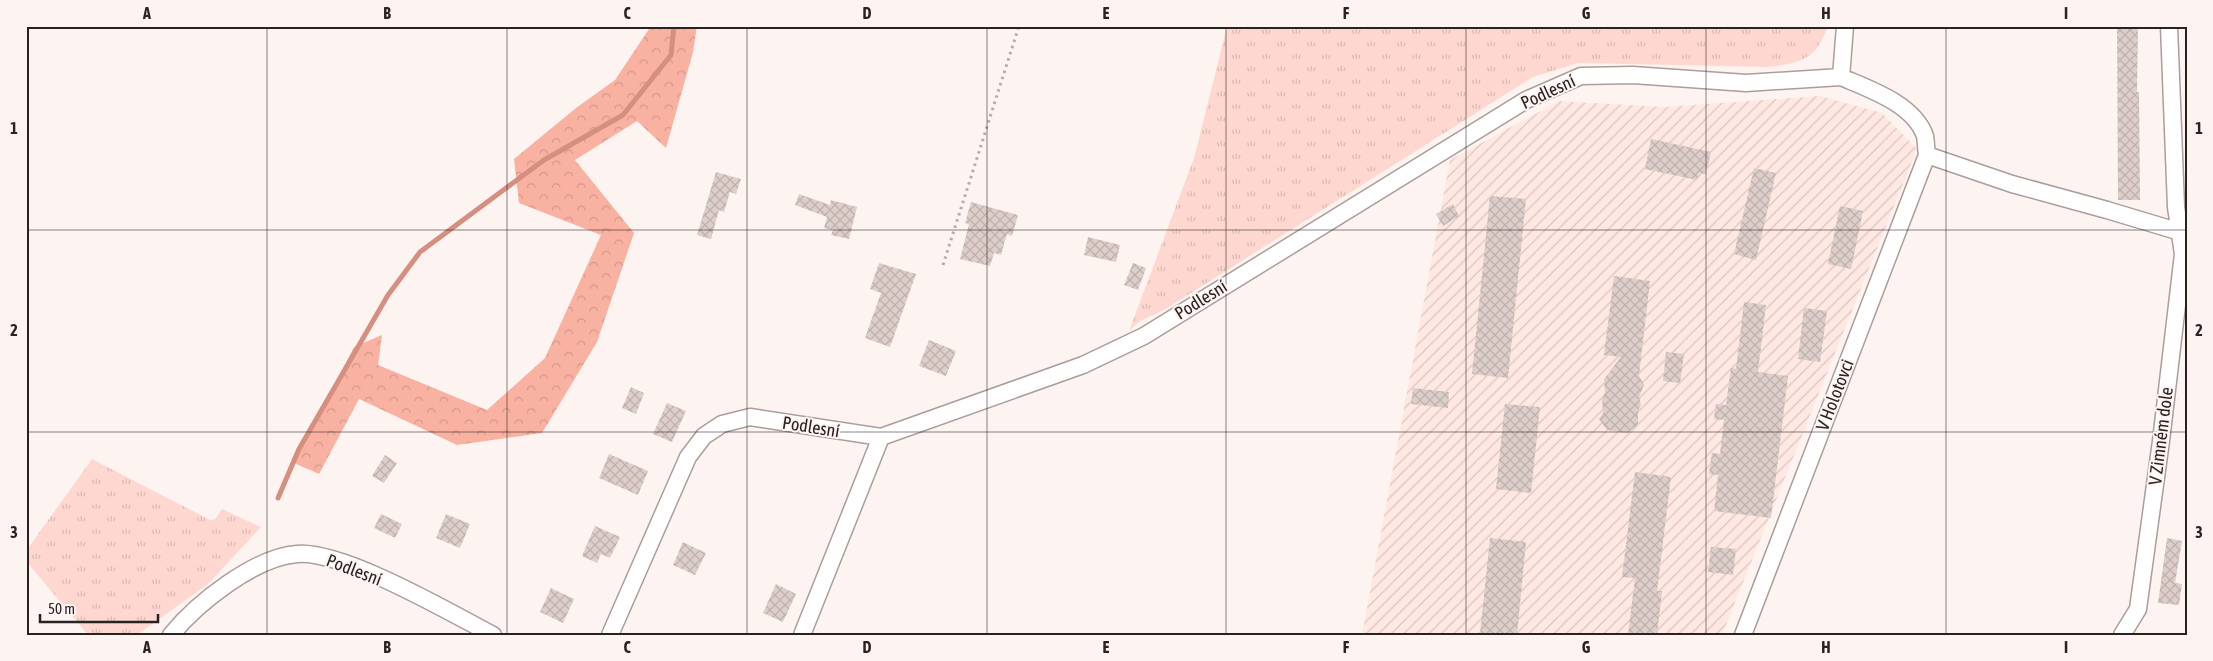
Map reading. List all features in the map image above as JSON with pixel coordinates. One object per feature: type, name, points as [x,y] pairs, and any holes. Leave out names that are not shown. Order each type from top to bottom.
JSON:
[{"type":"street","points":[[1845,26],[1841,76],[1891,99],[1916,120],[1924,135],[1927,155],[2012,184],[2183,233]]},
{"type":"street","name":"V Zimném dole","points":[[2122,635],[2138,609],[2161,441],[2183,254],[2169,26]]},
{"type":"street","name":"Podlesní","points":[[610,635],[688,457],[704,436],[722,424],[750,417],[881,437],[1083,364],[1144,336],[1526,100],[1581,76],[1633,75],[1746,83],[1801,81],[1841,76]]},
{"type":"street","name":"V Holotovci","points":[[1743,635],[1927,155]]},
{"type":"street","points":[[802,635],[881,437]]},
{"type":"street","name":"Podlesní","points":[[171,635],[232,579],[265,562],[297,554],[336,559],[401,588],[493,635]]},
{"type":"path","points":[[943,265],[1019,26]]},
{"type":"shaded area","points":[[1820,96],[1882,113],[1917,149],[1722,635],[1362,635],[1450,160],[1559,101],[1664,107]]},
{"type":"green space","points":[[651,26],[697,26],[693,52],[666,148],[637,121],[575,160],[634,233],[597,342],[542,433],[457,445],[359,399],[319,474],[294,463],[354,347],[382,335],[378,365],[487,410],[545,358],[601,235],[519,203],[514,159],[576,108],[615,80]]},
{"type":"green space","points":[[1227,26],[1828,26],[1818,46],[1812,53],[1806,58],[1790,64],[1768,67],[1578,63],[1533,77],[1164,310],[1140,321],[1129,331],[1194,158]]},
{"type":"green space","points":[[92,459],[210,520],[215,519],[222,509],[261,527],[208,584],[137,635],[88,635],[26,561],[26,551]]},
{"type":"building","points":[[2117,26],[2138,26],[2137,92],[2139,92],[2140,200],[2118,200]]},
{"type":"building","points":[[1651,139],[1711,152],[1706,174],[1699,173],[1697,180],[1645,169]]},
{"type":"building","points":[[1754,168],[1776,173],[1756,260],[1734,254]]},
{"type":"building","points":[[716,172],[741,179],[736,194],[730,192],[724,212],[719,210],[711,239],[697,235]]},
{"type":"building","points":[[799,194],[830,205],[831,200],[857,207],[849,239],[831,235],[833,230],[824,228],[827,217],[795,205]]},
{"type":"building","points":[[1490,196],[1526,199],[1508,378],[1472,374]]},
{"type":"building","points":[[971,202],[1018,215],[1012,236],[1007,234],[1001,255],[994,253],[990,266],[960,259],[969,224],[965,223]]},
{"type":"building","points":[[1453,204],[1459,216],[1443,226],[1436,214]]},
{"type":"building","points":[[1840,206],[1863,211],[1851,269],[1828,264]]},
{"type":"building","points":[[1088,237],[1120,245],[1116,262],[1084,255]]},
{"type":"building","points":[[879,263],[916,274],[890,347],[865,338],[881,293],[870,289]]},
{"type":"building","points":[[1133,263],[1146,268],[1138,290],[1124,285]]},
{"type":"building","points":[[1614,276],[1650,281],[1639,376],[1644,385],[1639,397],[1641,405],[1638,411],[1638,425],[1627,433],[1607,430],[1599,419],[1603,413],[1604,379],[1621,357],[1604,355]]},
{"type":"building","points":[[1744,302],[1766,305],[1758,372],[1788,376],[1771,518],[1714,511],[1718,475],[1709,474],[1712,453],[1720,454],[1724,420],[1714,419],[1716,404],[1726,405],[1731,368],[1736,369]]},
{"type":"building","points":[[1804,308],[1827,311],[1820,362],[1798,359]]},
{"type":"building","points":[[929,340],[956,351],[946,376],[919,366]]},
{"type":"building","points":[[1666,352],[1684,354],[1680,383],[1663,381]]},
{"type":"building","points":[[631,387],[644,393],[636,414],[622,408]]},
{"type":"building","points":[[1413,388],[1449,392],[1448,408],[1411,404]]},
{"type":"building","points":[[667,403],[686,411],[672,442],[653,434]]},
{"type":"building","points":[[1505,404],[1540,407],[1531,493],[1496,489]]},
{"type":"building","points":[[609,454],[648,471],[638,495],[599,478]]},
{"type":"building","points":[[385,455],[397,463],[384,483],[372,476]]},
{"type":"building","points":[[1635,472],[1671,477],[1657,591],[1662,591],[1657,635],[1628,635],[1635,578],[1622,577]]},
{"type":"building","points":[[381,514],[402,524],[395,538],[374,528]]},
{"type":"building","points":[[446,514],[470,524],[460,548],[436,538]]},
{"type":"building","points":[[595,526],[620,537],[610,558],[601,554],[597,563],[582,556]]},
{"type":"building","points":[[1490,538],[1526,542],[1517,635],[1480,634]]},
{"type":"building","points":[[2167,538],[2182,541],[2175,583],[2182,584],[2179,605],[2158,603]]},
{"type":"building","points":[[683,542],[706,553],[695,575],[673,565]]},
{"type":"building","points":[[1711,547],[1736,549],[1733,575],[1708,572]]},
{"type":"building","points":[[776,584],[796,594],[783,622],[763,613]]},
{"type":"building","points":[[551,588],[574,599],[563,623],[540,612]]},
{"type":"waterway","points":[[278,498],[299,449],[388,295],[420,252],[544,160],[623,115],[671,55],[674,26]]}]
